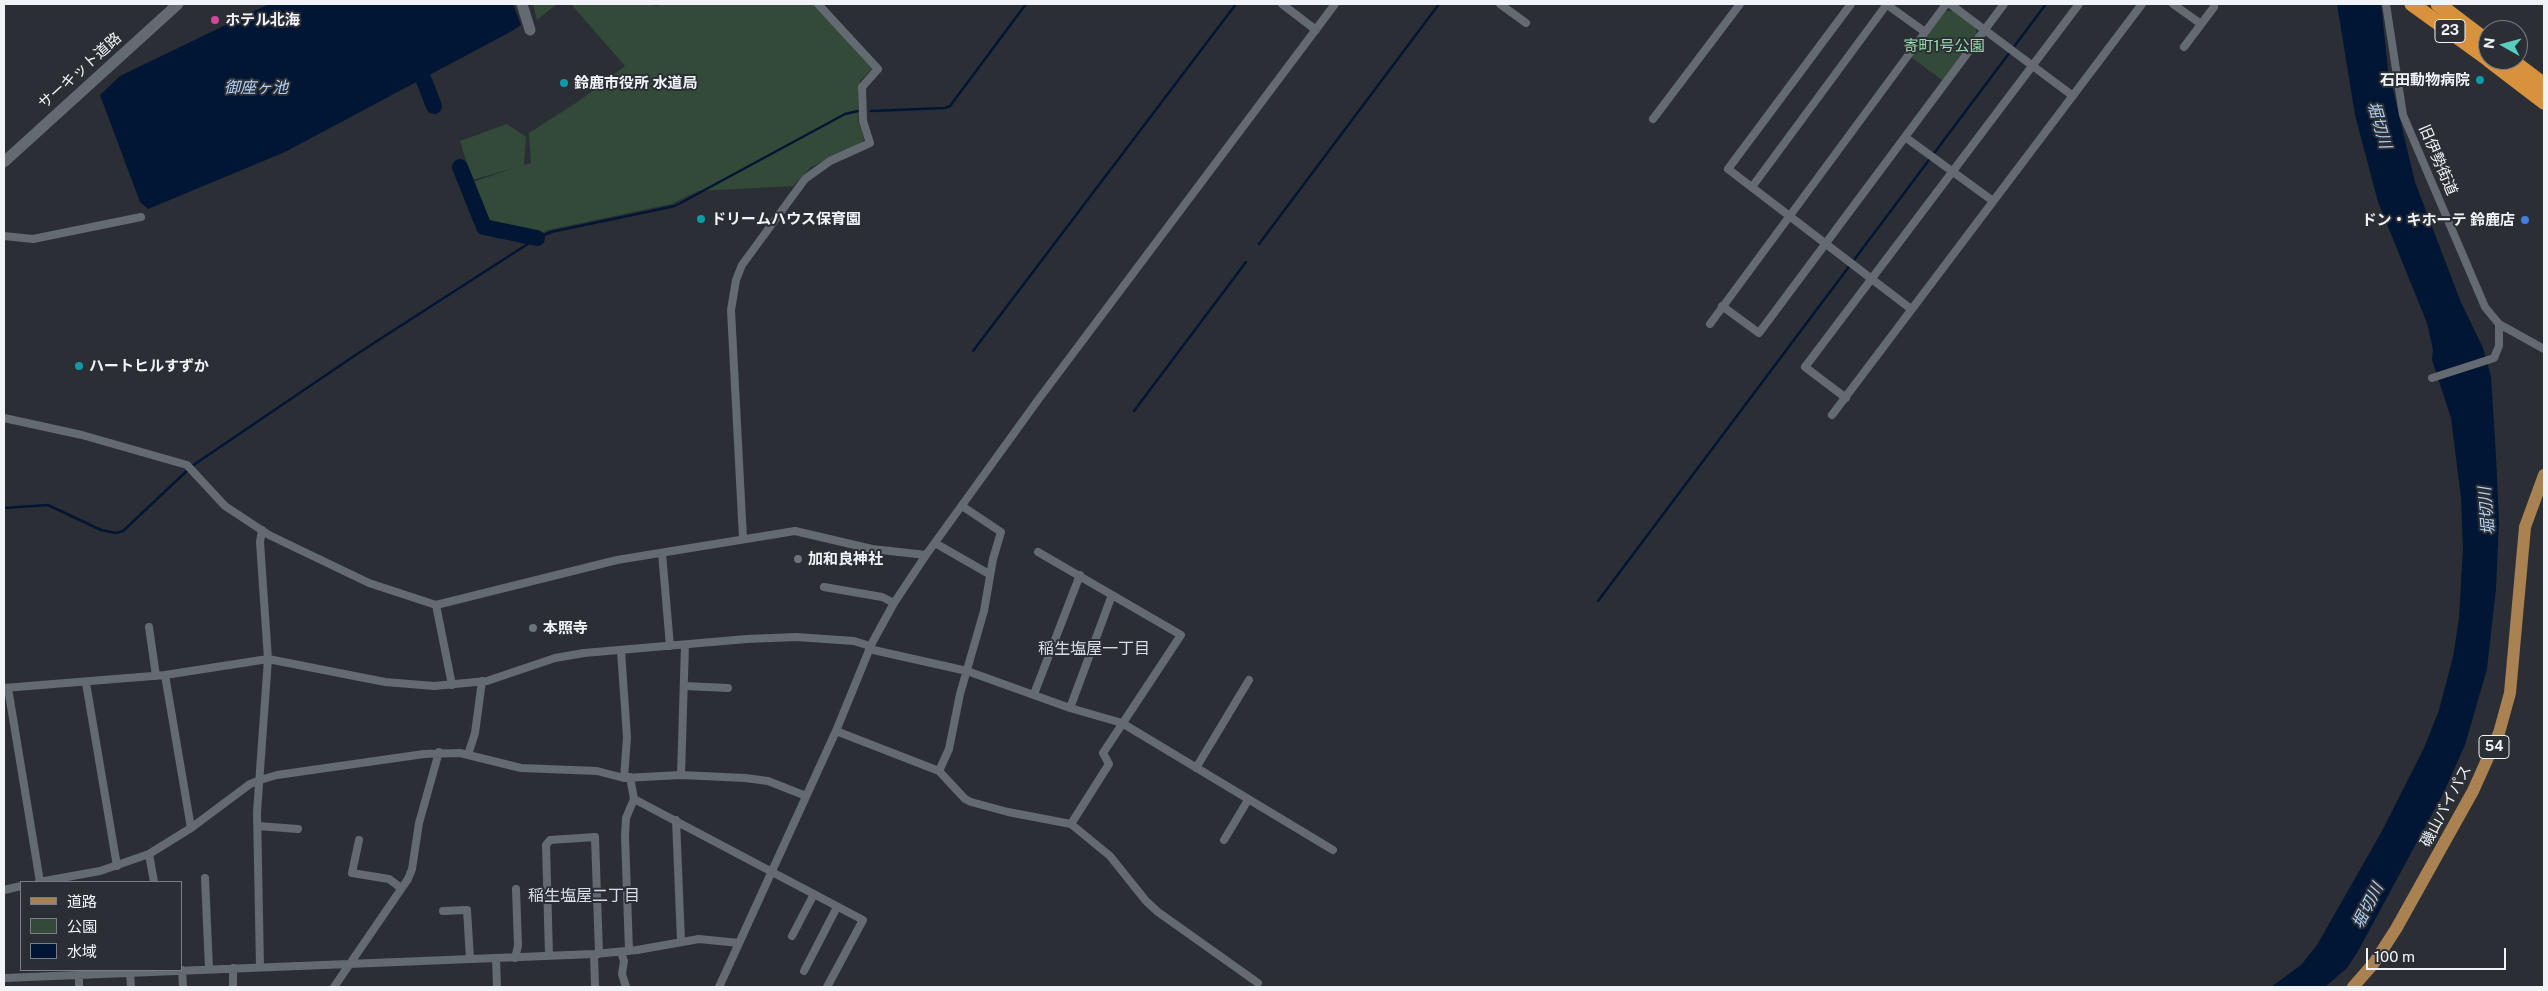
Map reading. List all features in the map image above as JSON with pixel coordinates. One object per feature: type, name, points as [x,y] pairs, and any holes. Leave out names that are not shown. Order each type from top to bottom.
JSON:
[{"type":"highway","name":"23","points":[[2412,4],[2478,52]]},
{"type":"highway","name":"23","points":[[2438,4],[2478,34]]},
{"type":"highway","name":"23","points":[[2502,70],[2544,102]]},
{"type":"highway","points":[[2524,70],[2544,85]]},
{"type":"main road","name":"磯山バイパス","points":[[2353,987],[2374,963],[2401,920],[2474,791],[2500,733],[2510,693],[2525,527],[2544,475]]},
{"type":"street","name":"サーキット道路","points":[[4,162],[178,4]]},
{"type":"street","points":[[522,4],[530,30]]},
{"type":"street","points":[[743,538],[731,310],[736,280],[742,265],[805,179],[830,161],[870,143],[863,121],[862,87],[878,69],[818,4]]},
{"type":"street","points":[[1282,4],[1316,30]]},
{"type":"street","points":[[1500,4],[1526,23]]},
{"type":"street","points":[[1653,119],[1740,4]]},
{"type":"street","points":[[1851,4],[1728,169],[1912,310]]},
{"type":"street","points":[[1752,187],[1886,4],[1925,32]]},
{"type":"street","points":[[1710,324],[1946,4]]},
{"type":"street","points":[[1950,4],[2073,96]]},
{"type":"street","points":[[1722,306],[1759,333],[2004,4]]},
{"type":"street","points":[[1846,398],[1805,368],[2079,4]]},
{"type":"street","points":[[1832,415],[2142,4]]},
{"type":"street","points":[[2173,4],[2201,24]]},
{"type":"street","name":"旧伊勢街道","points":[[2386,4],[2403,115],[2485,307],[2499,324],[2544,349]]},
{"type":"street","points":[[719,987],[836,731],[870,647],[894,603],[926,555],[1043,392],[1316,30],[1331,5]]},
{"type":"street","points":[[2184,47],[2214,7]]},
{"type":"street","points":[[1905,137],[1993,201]]},
{"type":"street","points":[[4,236],[33,239],[141,217]]},
{"type":"street","points":[[2434,378],[2494,358],[2499,346],[2499,324]]},
{"type":"street","points":[[4,418],[82,435],[187,465],[225,506],[262,530],[315,558],[369,583],[436,605],[617,560],[795,530],[872,549],[926,555]]},
{"type":"street","points":[[939,771],[949,749],[967,671],[984,611],[990,574],[1002,532],[962,506]]},
{"type":"street","points":[[260,967],[258,826],[268,659],[260,542],[262,530]]},
{"type":"street","points":[[935,543],[990,574]]},
{"type":"street","points":[[1038,552],[1181,635],[1103,753],[1109,764],[1071,824]]},
{"type":"street","points":[[662,553],[670,646]]},
{"type":"street","points":[[1034,694],[1080,575]]},
{"type":"street","points":[[824,587],[882,597],[894,603]]},
{"type":"street","points":[[1070,708],[1112,595]]},
{"type":"street","points":[[436,605],[452,685]]},
{"type":"street","points":[[148,627],[156,676]]},
{"type":"street","points":[[39,881],[6,688],[156,676],[268,659],[385,682],[419,686],[452,685],[482,681],[555,658],[584,653],[796,637],[854,641],[870,647],[967,671],[1070,708],[1122,723],[1333,850]]},
{"type":"street","points":[[681,775],[685,645]]},
{"type":"street","points":[[622,651],[627,737],[627,778],[634,799],[626,818],[625,836],[625,951],[622,974],[626,987]]},
{"type":"street","points":[[165,675],[191,828]]},
{"type":"street","points":[[1196,768],[1249,680]]},
{"type":"street","points":[[468,755],[475,733],[482,681]]},
{"type":"street","points":[[86,683],[118,866]]},
{"type":"street","points":[[684,686],[728,688]]},
{"type":"street","points":[[836,731],[939,771],[965,799],[971,802],[1008,812],[1071,824],[1110,856],[1146,901],[1158,912],[1258,983]]},
{"type":"street","points":[[46,881],[118,866],[149,854],[191,828],[250,784],[260,780],[277,775],[439,752],[468,755],[516,767],[539,770],[597,770],[627,778],[681,775],[768,781],[806,796]]},
{"type":"street","points":[[334,987],[402,888],[412,869],[419,823],[439,752]]},
{"type":"street","points":[[634,799],[863,920],[827,987]]},
{"type":"street","points":[[1224,840],[1248,800]]},
{"type":"street","points":[[676,820],[681,941]]},
{"type":"street","points":[[258,826],[298,829]]},
{"type":"street","points":[[549,956],[546,845],[550,840],[595,837],[597,954],[595,986]]},
{"type":"street","points":[[359,840],[352,873],[389,879],[402,888]]},
{"type":"street","points":[[149,854],[154,881]]},
{"type":"street","points":[[205,878],[209,969]]},
{"type":"street","points":[[4,890],[20,886]]},
{"type":"street","points":[[515,958],[518,946],[516,889]]},
{"type":"street","points":[[792,936],[814,894]]},
{"type":"street","points":[[804,972],[837,907]]},
{"type":"street","points":[[443,911],[467,910],[470,959]]},
{"type":"street","points":[[183,987],[182,970],[597,954],[706,939],[739,943]]},
{"type":"street","points":[[496,958],[497,987]]},
{"type":"street","points":[[233,968],[234,987]]},
{"type":"street","points":[[4,978],[144,971]]},
{"type":"street","points":[[130,972],[131,987]]},
{"type":"street","points":[[74,973],[80,987]]},
{"type":"green space","points":[[533,4],[557,4],[537,20]]},
{"type":"green space","points":[[571,4],[647,4],[657,6],[660,4],[815,4],[873,68],[860,81],[858,89],[858,120],[864,139],[862,142],[811,167],[793,186],[698,191],[671,204],[548,230],[536,236],[532,232],[524,233],[485,225],[470,183],[514,168],[472,180],[460,141],[507,124],[526,137],[524,165],[531,163],[529,133],[579,101],[625,66]]},
{"type":"green space","name":"寄町1号公園","points":[[1946,11],[1953,11],[1976,27],[1977,34],[1942,80],[1911,57]]},
{"type":"water","name":"御座ヶ池","points":[[269,4],[513,4],[521,25],[285,152],[148,209],[140,202],[100,95],[120,76]]},
{"type":"water","name":"堀切川","points":[[2337,4],[2381,4],[2388,69],[2415,182],[2460,300],[2483,348],[2491,376],[2499,521],[2496,589],[2487,669],[2465,745],[2443,794],[2357,953],[2347,968],[2325,987],[2271,987],[2301,965],[2317,945],[2382,831],[2424,748],[2439,710],[2453,657],[2459,618],[2463,548],[2461,498],[2451,418],[2432,360],[2433,350],[2427,323],[2378,202],[2355,115]]},
{"type":"waterway","points":[[871,111],[945,108],[950,106],[1026,4]]},
{"type":"waterway","points":[[973,351],[1236,4]]},
{"type":"waterway","points":[[1259,244],[1439,4]]},
{"type":"waterway","points":[[1598,601],[2046,4]]},
{"type":"waterway","points":[[423,78],[434,106]]},
{"type":"waterway","points":[[4,508],[48,505],[101,530],[116,533],[123,531],[192,466],[360,352],[537,238],[551,232],[675,206],[845,114],[858,111]]},
{"type":"waterway","points":[[460,167],[484,227],[537,238]]},
{"type":"waterway","points":[[1134,411],[1246,262]]},
{"type":"place","name":"ホテル北海","points":[[215,20]]},
{"type":"place","name":"石田動物病院","points":[[2480,80]]},
{"type":"place","name":"鈴鹿市役所 水道局","points":[[564,83]]},
{"type":"place","name":"ドリームハウス保育園","points":[[701,219]]},
{"type":"place","name":"ドン・キホーテ 鈴鹿店","points":[[2525,220]]},
{"type":"place","name":"ハートヒルすずか","points":[[79,366]]},
{"type":"place","name":"加和良神社","points":[[798,559]]},
{"type":"place","name":"本照寺","points":[[533,628]]},
{"type":"district","name":"稲生塩屋一丁目","points":[[1094,649]]},
{"type":"district","name":"稲生塩屋二丁目","points":[[584,896]]}]
